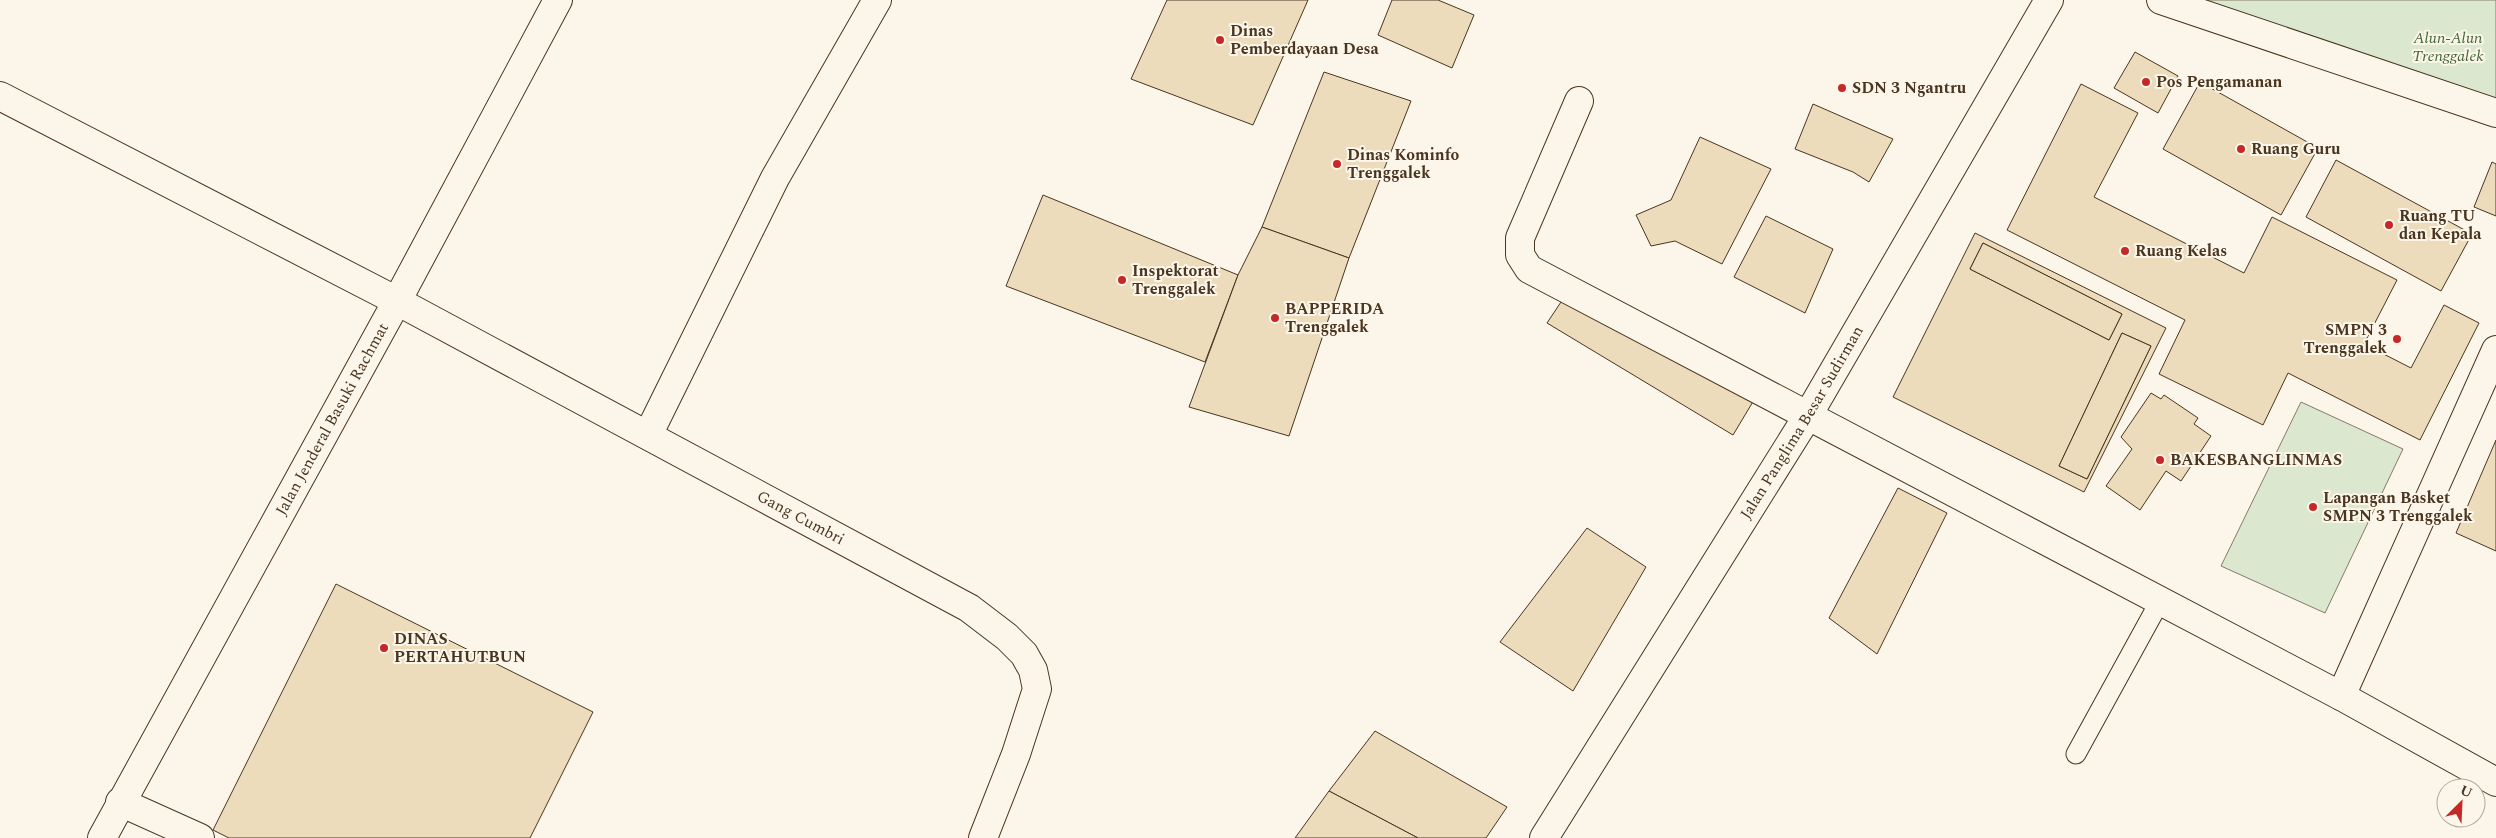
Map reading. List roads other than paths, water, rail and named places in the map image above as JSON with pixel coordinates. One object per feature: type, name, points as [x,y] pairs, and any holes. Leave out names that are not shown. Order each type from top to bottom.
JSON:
[{"type":"street","name":"Jalan Jenderal Basuki Rachmat","points":[[102,838],[120,802],[397,301],[558,0]]},
{"type":"street","points":[[648,435],[775,178],[877,0]]},
{"type":"street","name":"Jalan Panglima Besar Sudirman","points":[[1544,838],[1807,417],[2049,0]]},
{"type":"street","points":[[2161,0],[2496,113]]},
{"type":"street","name":"Gang Cumbri","points":[[0,96],[397,301],[969,608],[1007,637],[1024,654],[1033,670],[1037,689],[1034,705],[983,838]]},
{"type":"street","points":[[1579,101],[1520,238],[1520,255],[1529,269],[1807,417],[2341,696],[2496,782]]},
{"type":"street","points":[[2341,696],[2496,350]]},
{"type":"street","points":[[120,802],[200,838]]},
{"type":"lane","points":[[2076,754],[2160,601]]},
{"type":"place","name":"Dinas Pemberdayaan Desa","points":[[1220,40]]},
{"type":"place","name":"Pos Pengamanan","points":[[2146,82]]},
{"type":"place","name":"SDN 3 Ngantru","points":[[1842,88]]},
{"type":"place","name":"Ruang Guru","points":[[2241,149]]},
{"type":"place","name":"Dinas Kominfo Trenggalek","points":[[1337,164]]},
{"type":"place","name":"Ruang TU dan Kepala","points":[[2389,225]]},
{"type":"place","name":"Ruang Kelas","points":[[2125,251]]},
{"type":"place","name":"Inspektorat Trenggalek","points":[[1122,280]]},
{"type":"place","name":"BAPPERIDA Trenggalek","points":[[1275,318]]},
{"type":"place","name":"SMPN 3 Trenggalek","points":[[2397,339]]},
{"type":"place","name":"BAKESBANGLINMAS","points":[[2160,460]]},
{"type":"place","name":"Lapangan Basket SMPN 3 Trenggalek","points":[[2313,507]]},
{"type":"place","name":"DINAS PERTAHUTBUN","points":[[384,648]]},
{"type":"park label","name":"Alun-Alun Trenggalek","points":[[2448,47]]}]
